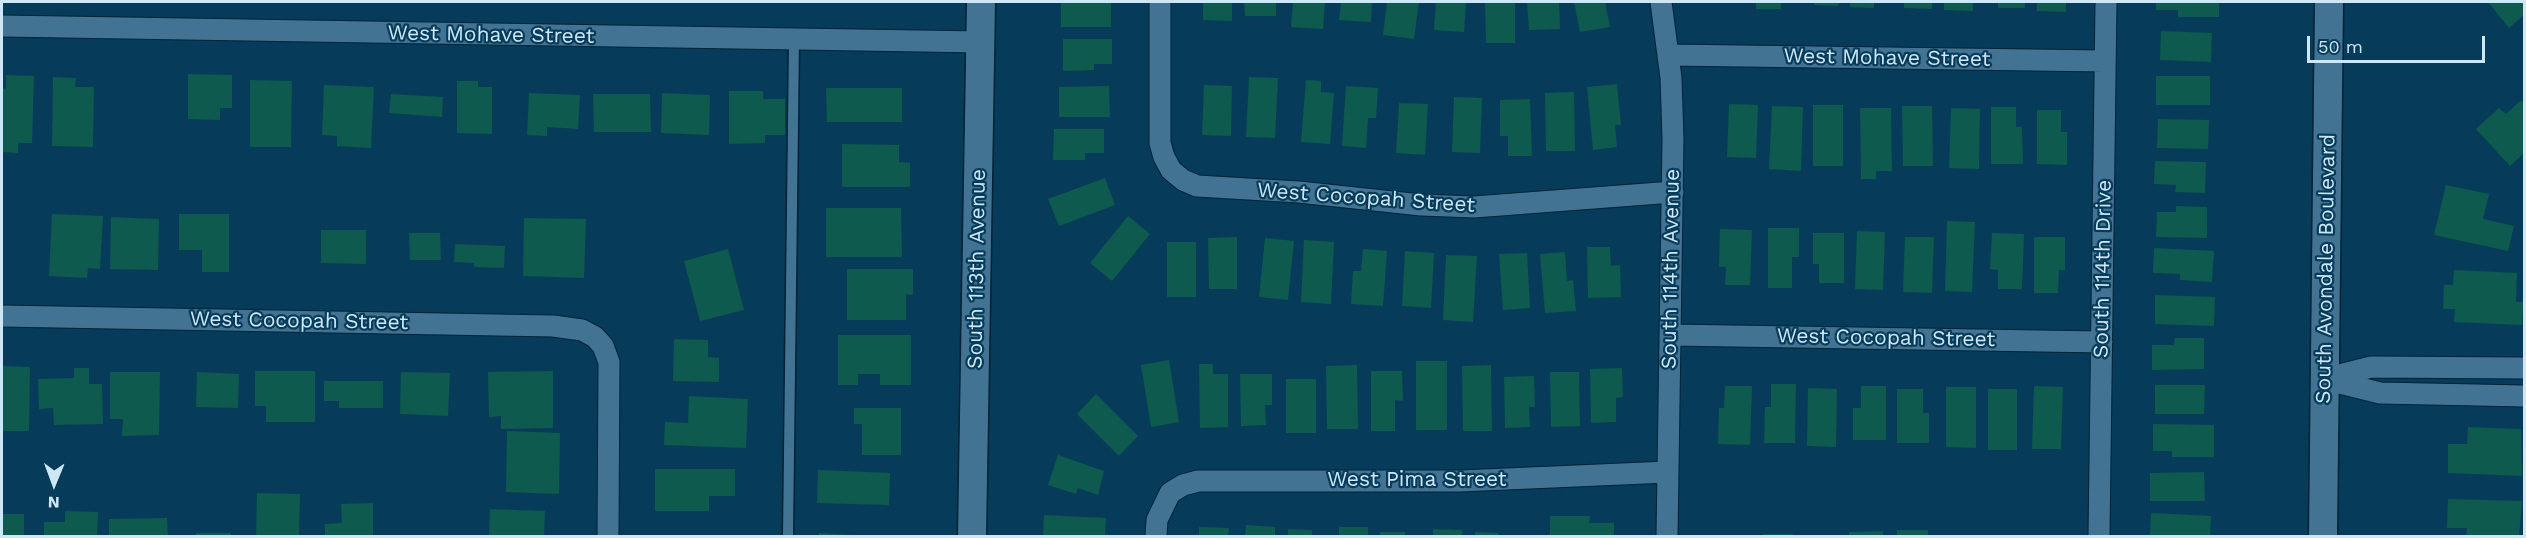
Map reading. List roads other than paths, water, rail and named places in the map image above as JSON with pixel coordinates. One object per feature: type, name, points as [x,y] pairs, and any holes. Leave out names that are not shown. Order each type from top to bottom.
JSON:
[{"type":"main road","name":"South 113th Avenue","points":[[972,537],[981,2]]},
{"type":"main road","name":"South Avondale Boulevard","points":[[2323,537],[2329,2]]},
{"type":"street","name":"West Cocopah Street","points":[[1160,2],[1158,127],[1164,157],[1172,170],[1183,180],[1197,186],[1299,192],[1430,206],[1501,207],[1673,192]]},
{"type":"street","name":"South 114th Avenue","points":[[1661,2],[1669,55],[1673,192],[1667,537]]},
{"type":"street","name":"South 114th Drive","points":[[2099,537],[2106,2]]},
{"type":"street","name":"West Mohave Street","points":[[2,26],[981,42]]},
{"type":"street","name":"West Mohave Street","points":[[1669,55],[2105,61]]},
{"type":"street","name":"West Cocopah Street","points":[[2,316],[553,326],[582,330],[595,337],[603,346],[609,362],[608,537]]},
{"type":"street","name":"West Cocopah Street","points":[[1671,335],[2102,342]]},
{"type":"street","points":[[2324,379],[2371,367],[2524,368]]},
{"type":"street","points":[[2324,379],[2380,393],[2524,396]]},
{"type":"street","name":"West Pima Street","points":[[1156,537],[1157,520],[1170,493],[1183,485],[1214,479],[1460,481],[1668,472]]},
{"type":"lane","points":[[788,537],[794,40]]}]
